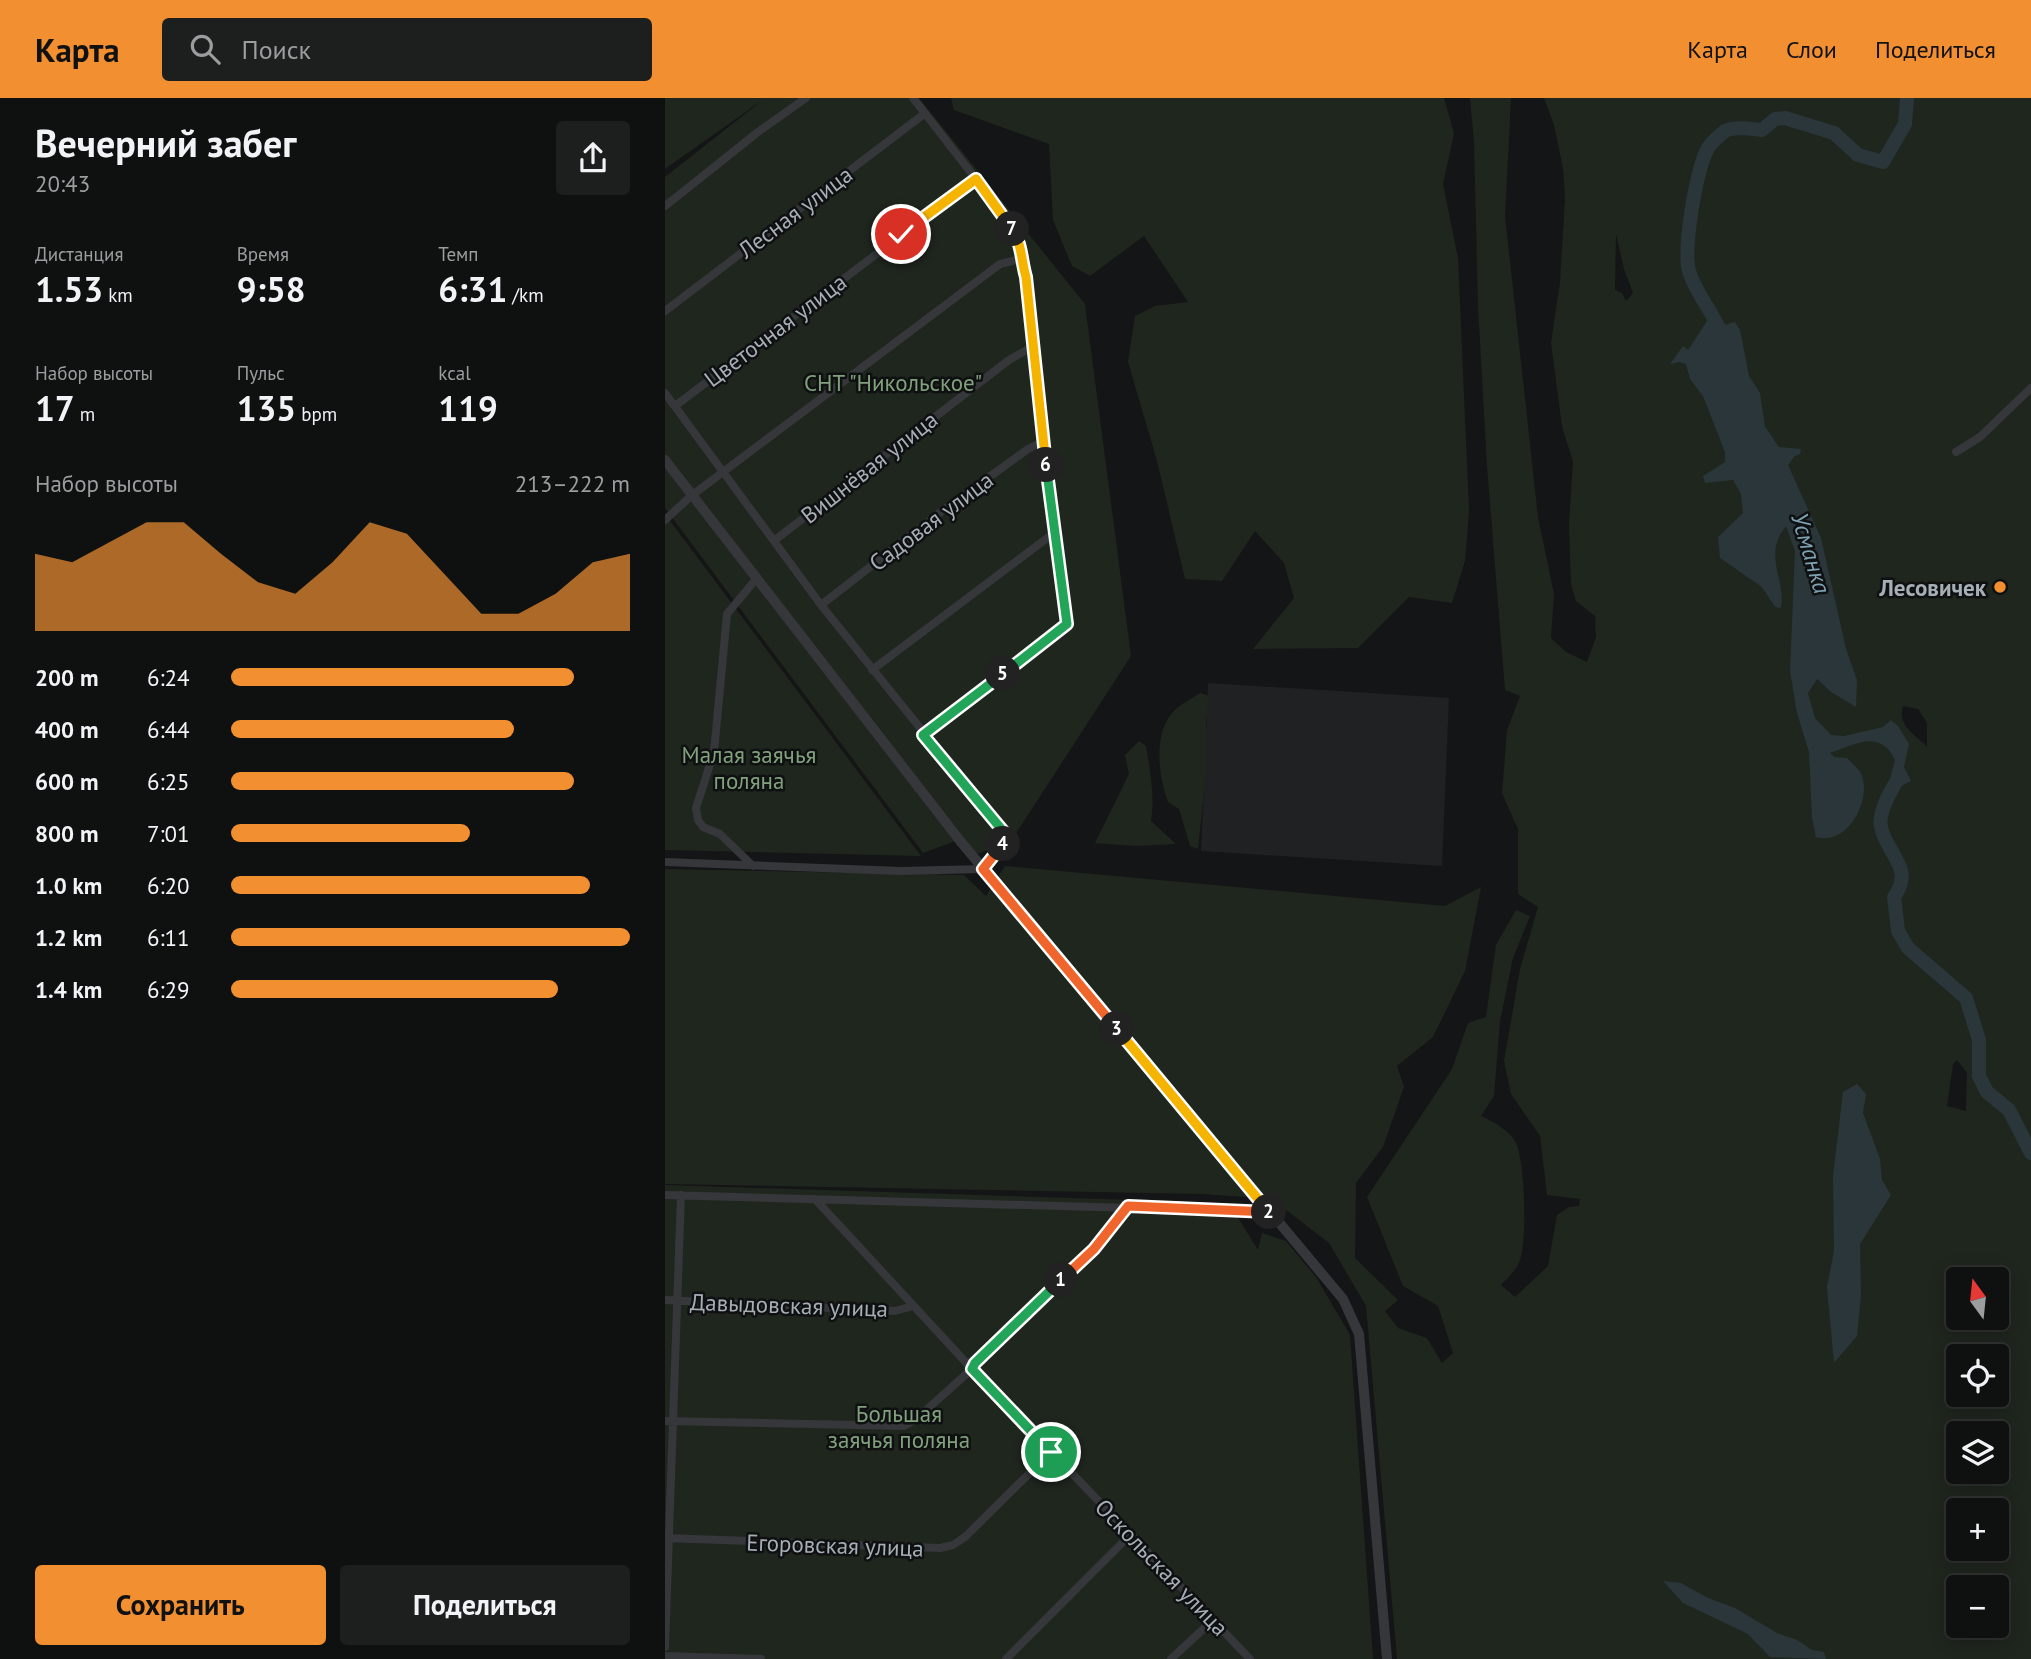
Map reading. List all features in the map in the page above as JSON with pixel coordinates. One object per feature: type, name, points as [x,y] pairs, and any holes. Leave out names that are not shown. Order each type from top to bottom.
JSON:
[{"type":"street","points":[[665,206],[758,132],[806,98]]},
{"type":"street","points":[[913,98],[1017,235],[1021,247],[1067,624],[923,735]]},
{"type":"street","name":"Лесная улица","points":[[665,311],[924,114]]},
{"type":"street","name":"Цветочная улица","points":[[675,406],[976,179]]},
{"type":"street","points":[[665,520],[691,496],[1000,264],[1021,259]]},
{"type":"street","name":"Вишнёвая улица","points":[[775,540],[999,368],[1032,346]]},
{"type":"street","points":[[1956,452],[1980,437],[2031,388]]},
{"type":"street","points":[[665,393],[821,606],[1008,837],[983,869]]},
{"type":"street","name":"Садовая улица","points":[[821,606],[953,503],[1028,449],[1044,441]]},
{"type":"street","points":[[665,460],[983,869],[1343,1299],[1359,1334],[1387,1659]]},
{"type":"street","points":[[872,670],[1054,533]]},
{"type":"street","points":[[753,866],[720,834],[703,827],[698,820],[697,808],[714,752],[727,614],[756,579]]},
{"type":"street","points":[[665,862],[901,871],[983,869]]},
{"type":"street","points":[[665,1195],[1271,1212]]},
{"type":"street","points":[[665,1647],[669,1421],[679,1301],[681,1195]]},
{"type":"street","name":"Оскольская улица","points":[[815,1199],[972,1369],[1250,1659]]},
{"type":"street","points":[[669,1421],[904,1426],[915,1420],[972,1369],[975,1363],[1094,1249],[1128,1206]]},
{"type":"street","name":"Давыдовская улица","points":[[665,1300],[895,1311],[913,1306]]},
{"type":"street","name":"Егоровская улица","points":[[666,1539],[940,1548],[953,1545],[965,1537],[1051,1452]]},
{"type":"street","points":[[1006,1659],[1132,1534]]},
{"type":"street","points":[[1171,1659],[1213,1620]]},
{"type":"street","points":[[665,1656],[761,1659]]},
{"type":"shaded area","points":[[1208,683],[1449,698],[1442,866],[1201,851]]},
{"type":"green space","name":"СНТ \"Никольское\"","points":[[665,98],[919,98],[1085,304],[1131,656],[1015,835],[991,838],[993,848],[977,854],[961,839],[923,853],[665,508],[665,177],[764,99],[665,169]]},
{"type":"green space","points":[[951,98],[1444,98],[1454,133],[1443,184],[1458,258],[1469,511],[1465,561],[1452,603],[1409,597],[1358,648],[1253,649],[1294,598],[1284,563],[1255,531],[1222,581],[1185,579],[1157,461],[1128,362],[1135,316],[1155,306],[1188,302],[1144,236],[1090,276],[1072,266],[1053,220],[1049,144],[954,110]]},
{"type":"green space","points":[[1470,98],[1511,98],[1505,216],[1538,517],[1554,594],[1551,638],[1566,652],[1587,662],[1596,637],[1595,616],[1576,601],[1571,584],[1569,524],[1573,462],[1562,426],[1551,343],[1560,282],[1565,199],[1563,168],[1554,125],[1544,98],[2031,98],[2031,1659],[1397,1659],[1366,1306],[1329,1243],[1272,1199],[1201,1194],[665,1184],[665,869],[964,875],[986,896],[1005,866],[1445,906],[1481,887],[1465,971],[1433,1037],[1397,1066],[1404,1087],[1383,1147],[1356,1183],[1355,1258],[1398,1300],[1385,1311],[1398,1328],[1427,1338],[1442,1363],[1453,1353],[1438,1306],[1403,1286],[1367,1197],[1452,1069],[1468,1023],[1486,1017],[1496,945],[1516,910],[1530,916],[1513,958],[1500,1021],[1494,1096],[1481,1116],[1510,1134],[1516,1143],[1522,1167],[1522,1253],[1519,1263],[1501,1285],[1515,1297],[1548,1266],[1557,1215],[1569,1207],[1579,1206],[1580,1199],[1547,1195],[1540,1136],[1511,1094],[1504,1061],[1520,969],[1538,907],[1518,894],[1518,829],[1502,793],[1507,730],[1520,696],[1505,690],[1487,466],[1478,307],[1474,143]],"holes":[[[1616,234],[1633,293],[1626,301],[1622,293],[1615,290]],[[1903,706],[1918,709],[1927,723],[1927,747],[1908,729],[1902,713]],[[1957,1060],[1967,1073],[1966,1111],[1947,1106],[1953,1064]]]},
{"type":"green space","name":"Малая заячья поляна","points":[[665,514],[921,856],[665,850]]},
{"type":"green space","points":[[1200,693],[1209,696],[1206,771],[1198,849],[1190,846],[1179,809],[1168,802],[1159,753],[1169,717]]},
{"type":"green space","points":[[1139,741],[1146,746],[1149,765],[1151,821],[1176,844],[1136,846],[1095,843],[1129,774],[1125,755]]},
{"type":"green space","name":"Большая заячья поляна","points":[[665,1185],[1229,1203],[1258,1250],[1262,1233],[1286,1241],[1316,1277],[1350,1335],[1373,1659],[665,1659]]},
{"type":"water","points":[[1715,316],[1724,325],[1735,322],[1740,330],[1749,376],[1760,393],[1765,427],[1779,447],[1801,449],[1800,454],[1788,465],[1821,538],[1846,649],[1857,680],[1856,707],[1831,692],[1817,679],[1808,693],[1815,718],[1831,735],[1844,736],[1883,727],[1891,720],[1909,744],[1904,767],[1911,781],[1901,786],[1893,796],[1886,794],[1895,760],[1882,745],[1875,742],[1858,743],[1830,753],[1834,757],[1847,758],[1858,769],[1864,786],[1860,809],[1854,820],[1838,835],[1827,838],[1816,837],[1812,817],[1809,752],[1797,713],[1790,671],[1795,551],[1786,526],[1779,537],[1775,557],[1782,597],[1781,608],[1775,607],[1762,587],[1720,558],[1718,537],[1743,513],[1741,494],[1733,480],[1705,483],[1703,476],[1725,462],[1725,452],[1703,396],[1690,379],[1686,364],[1670,364],[1683,346],[1688,350],[1709,318]]},
{"type":"water","points":[[1857,1084],[1866,1094],[1863,1113],[1880,1159],[1882,1180],[1891,1195],[1860,1244],[1861,1295],[1857,1336],[1834,1363],[1827,1287],[1834,1251],[1833,1176],[1843,1092]]},
{"type":"water","points":[[1663,1581],[1681,1583],[1708,1598],[1735,1608],[1777,1633],[1797,1640],[1812,1650],[1824,1652],[1826,1659],[1770,1657],[1748,1634],[1683,1603]]},
{"type":"waterway","name":"Усманка","points":[[1721,333],[1692,280],[1688,260],[1689,228],[1695,192],[1710,145],[1729,129],[1762,130],[1775,119],[1785,118],[1834,133],[1858,155],[1883,162],[1905,124],[1907,98]]},
{"type":"waterway","name":"Усманка","points":[[1897,780],[1885,803],[1881,827],[1901,869],[1900,887],[1894,897],[1898,931],[1908,948],[1966,998],[1979,1040],[1979,1076],[1987,1092],[2009,1110],[2031,1153]]},
{"type":"place","name":"Лесовичек","points":[[2000,587]]},
{"type":"route","points":[[901,234],[976,179],[1017,235],[1026,277],[1054,533],[1067,624],[923,735],[1008,837],[983,869],[1271,1212],[1128,1206],[1094,1249],[975,1363],[972,1369],[1051,1452]]}]
